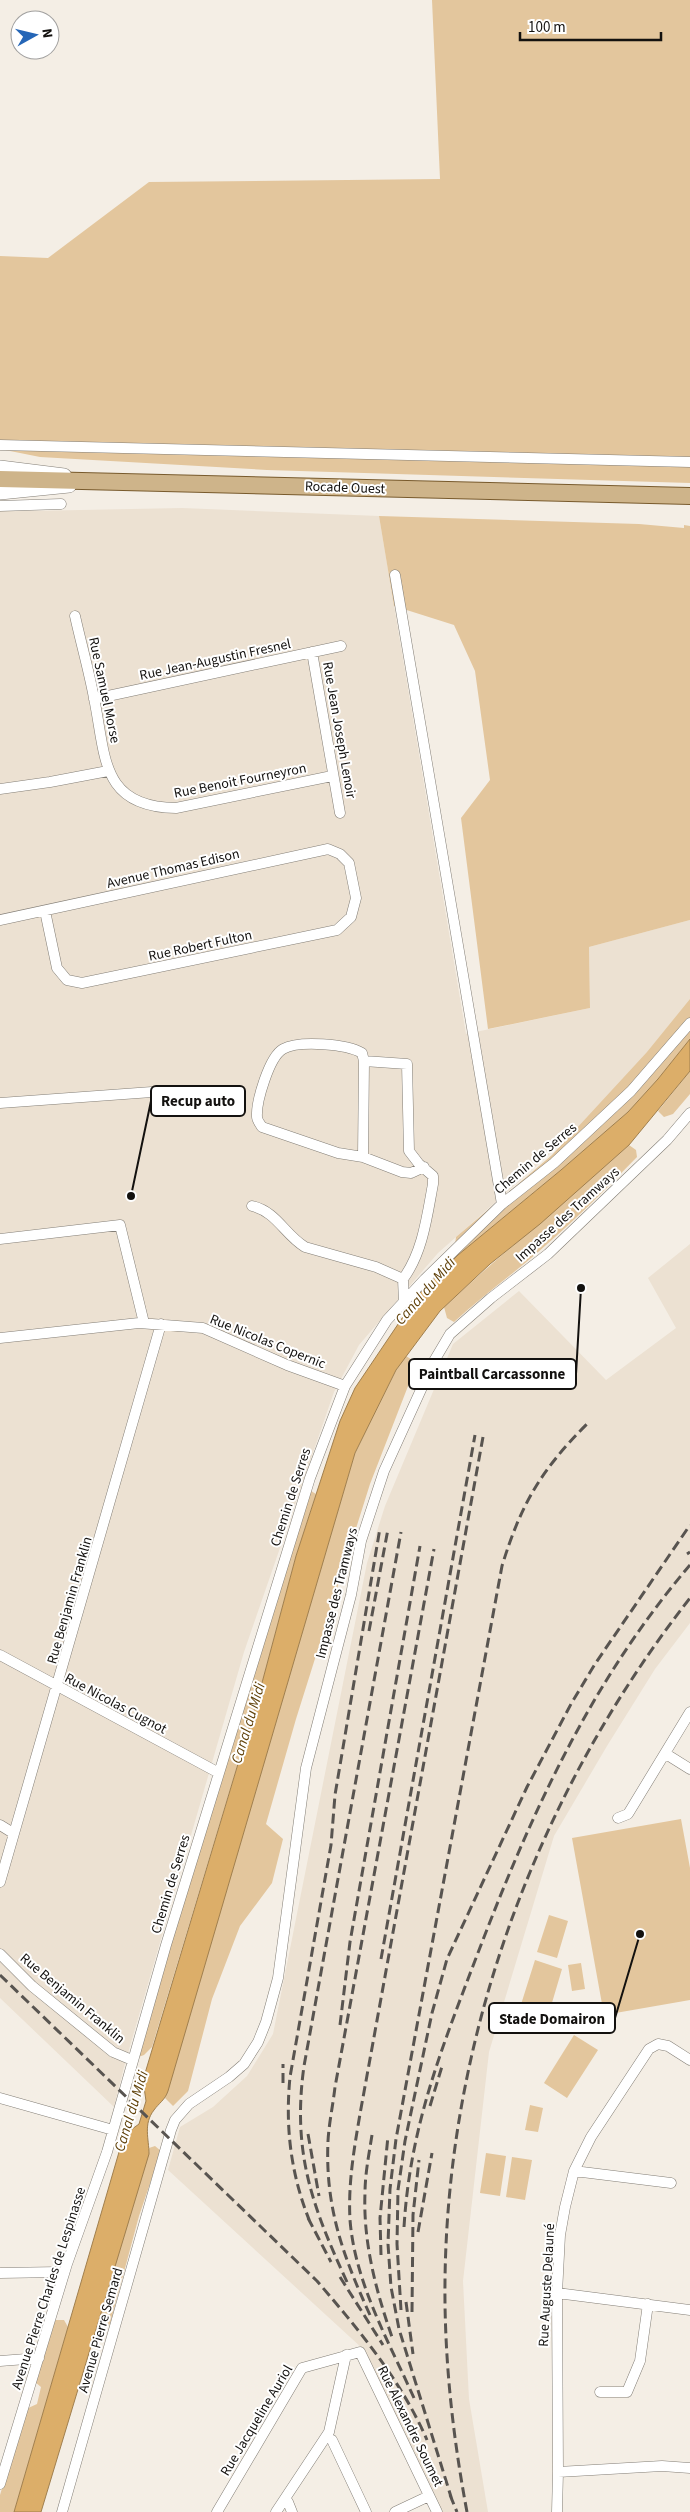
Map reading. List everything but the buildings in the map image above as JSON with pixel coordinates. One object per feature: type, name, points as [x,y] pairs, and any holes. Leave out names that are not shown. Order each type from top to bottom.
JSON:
[{"type":"main road","points":[[0,468],[44,472],[93,481]]},
{"type":"main road","name":"Rocade Ouest","points":[[0,479],[690,496]]},
{"type":"main road","points":[[0,492],[49,489],[93,481]]},
{"type":"street","points":[[0,445],[690,462]]},
{"type":"street","points":[[0,506],[61,504]]},
{"type":"street","points":[[395,575],[502,1204]]},
{"type":"street","name":"Rue Samuel Morse","points":[[75,616],[108,770]]},
{"type":"street","name":"Rue Jean-Augustin Fresnel","points":[[94,699],[341,646]]},
{"type":"street","name":"Rue Jean Joseph Lenoir","points":[[312,652],[332,776],[340,813]]},
{"type":"street","points":[[0,789],[50,782],[108,770]]},
{"type":"street","name":"Rue Benoit Fourneyron","points":[[108,770],[116,784],[132,798],[157,808],[176,808],[332,776]]},
{"type":"street","name":"Avenue Thomas Edison","points":[[0,920],[315,851],[328,849],[340,854],[349,863]]},
{"type":"street","name":"Rue Robert Fulton","points":[[45,911],[57,968],[67,980],[82,983],[337,930],[352,917],[356,898],[349,863]]},
{"type":"street","name":"Chemin de Serres","points":[[121,2101],[310,1478],[345,1386],[387,1320],[404,1302],[502,1204],[554,1163],[630,1091],[690,1023]]},
{"type":"street","points":[[363,1157],[364,1061],[362,1053],[355,1049],[323,1044],[283,1049],[274,1059],[262,1086],[257,1117],[262,1128],[338,1153],[363,1157],[411,1173],[424,1167]]},
{"type":"street","points":[[364,1061],[407,1064],[409,1151],[433,1176],[424,1232],[412,1268],[403,1279],[404,1302]]},
{"type":"street","points":[[0,1103],[152,1092]]},
{"type":"street","name":"Impasse des Tramways","points":[[163,2156],[175,2120],[189,2104],[229,2077],[244,2064],[258,2042],[266,2022],[278,1978],[306,1768],[351,1595],[361,1541],[384,1471],[434,1361],[450,1334],[494,1296],[548,1254],[667,1140],[690,1113]]},
{"type":"street","points":[[252,1206],[263,1208],[273,1214],[296,1242],[305,1247],[376,1268],[403,1279]]},
{"type":"street","points":[[0,1239],[120,1225],[144,1323]]},
{"type":"street","name":"Rue Nicolas Copernic","points":[[0,1338],[144,1323],[203,1328],[287,1365],[345,1386]]},
{"type":"street","name":"Rue Benjamin Franklin","points":[[0,1882],[13,1833],[58,1687],[161,1324]]},
{"type":"street","name":"Rue Nicolas Cugnot","points":[[0,1655],[219,1774]]},
{"type":"street","points":[[618,1818],[628,1814],[690,1712]]},
{"type":"street","points":[[666,1754],[690,1769]]},
{"type":"street","points":[[0,1825],[13,1833]]},
{"type":"street","name":"Rue Benjamin Franklin","points":[[0,1954],[32,1986],[113,2052],[132,2060]]},
{"type":"street","name":"Rue Auguste Delauné","points":[[557,2512],[557,2293],[560,2235],[574,2171],[591,2137],[649,2049],[658,2044],[668,2046],[690,2060]]},
{"type":"street","points":[[0,2098],[114,2130]]},
{"type":"street","name":"Avenue Pierre Charles de Lespinasse","points":[[0,2484],[64,2274],[114,2130],[121,2101]]},
{"type":"street","name":"Avenue Pierre Semard","points":[[62,2512],[163,2156]]},
{"type":"street","points":[[574,2171],[671,2184]]},
{"type":"street","points":[[0,2273],[59,2272],[64,2274]]},
{"type":"street","points":[[557,2293],[690,2310]]},
{"type":"street","points":[[600,2392],[627,2392],[640,2361],[648,2304]]},
{"type":"street","name":"Rue Jacqueline Auriol","points":[[217,2512],[302,2368],[360,2352]]},
{"type":"street","name":"Rue Alexandre Soumet","points":[[360,2352],[437,2512]]},
{"type":"street","points":[[276,2512],[329,2432],[346,2355]]},
{"type":"street","points":[[0,2361],[39,2358]]},
{"type":"street","points":[[332,2440],[366,2512]]},
{"type":"street","points":[[558,2472],[662,2466],[690,2468]]},
{"type":"street","points":[[395,2512],[429,2496]]},
{"type":"street","points":[[288,2502],[292,2512]]},
{"type":"shaded area","points":[[432,0],[690,0],[690,483],[267,470],[40,457],[0,449],[0,256],[48,258],[149,182],[440,179]]},
{"type":"shaded area","points":[[0,507],[30,511],[182,508],[379,516],[466,1034],[590,1008],[589,947],[690,920],[690,1008],[628,1085],[438,1253],[359,1345],[334,1392],[244,1652],[114,2107],[0,1998]]},
{"type":"shaded area","points":[[379,516],[639,524],[684,528],[684,525],[690,526],[690,920],[589,947],[590,1008],[488,1029],[461,818],[490,780],[475,671],[454,625],[394,606]]},
{"type":"shaded area","points":[[690,999],[690,1039],[658,1079],[628,1112],[458,1255],[455,1245],[456,1237],[552,1155],[647,1052]]},
{"type":"shaded area","points":[[690,1071],[690,1094],[673,1114],[664,1117],[658,1111]]},
{"type":"shaded area","points":[[629,1145],[636,1150],[637,1157],[576,1218],[454,1322],[447,1318],[444,1307]]},
{"type":"shaded area","points":[[690,1244],[690,1623],[655,1669],[554,1836],[489,2052],[463,2281],[469,2399],[488,2512],[440,2512],[363,2349],[168,2170],[180,2127],[213,2107],[247,2076],[273,2034],[367,1563],[385,1506],[453,1344],[519,1291],[606,1380],[676,1328],[648,1278]]},
{"type":"shaded area","points":[[406,1356],[417,1363],[370,1484],[296,1719],[266,1824],[283,1839],[272,1883],[240,1926],[212,1999],[188,2091],[173,2106],[165,2098],[355,1453],[396,1370]]},
{"type":"shaded area","points":[[311,1491],[316,1494],[296,1556],[259,1694],[152,2047],[144,2055],[136,2058]]},
{"type":"shaded area","points":[[681,1819],[690,1868],[690,2000],[604,2015],[572,1838]]},
{"type":"shaded area","points":[[549,1915],[568,1921],[557,1958],[537,1952]]},
{"type":"shaded area","points":[[535,1960],[562,1969],[546,2023],[518,2014]]},
{"type":"shaded area","points":[[581,1963],[585,1989],[572,1991],[568,1965]]},
{"type":"shaded area","points":[[574,2035],[598,2050],[567,2098],[544,2083]]},
{"type":"shaded area","points":[[530,2105],[543,2108],[538,2132],[525,2130]]},
{"type":"shaded area","points":[[155,2146],[161,2151],[139,2216],[110,2324],[103,2331],[96,2327],[149,2148]]},
{"type":"shaded area","points":[[486,2153],[506,2156],[500,2196],[480,2193]]},
{"type":"shaded area","points":[[512,2157],[532,2160],[525,2200],[506,2197]]},
{"type":"shaded area","points":[[56,2320],[64,2320],[68,2327],[14,2512],[0,2512],[0,2495],[26,2409],[37,2404],[41,2387],[35,2382],[52,2324]]},
{"type":"water","name":"Canal du Midi","points":[[690,1039],[690,1071],[629,1145],[540,1224],[490,1264],[440,1311],[396,1370],[355,1453],[168,2091],[164,2099],[154,2110],[149,2121],[147,2132],[149,2154],[41,2512],[14,2512],[124,2135],[139,2124],[146,2101],[143,2080],[259,1694],[296,1556],[340,1421],[355,1388],[417,1296],[458,1255],[628,1112],[658,1079]]},
{"type":"railway","points":[[452,2500],[399,2329],[391,2287],[388,2244],[390,2189],[396,2139],[502,1566],[517,1524],[534,1489],[557,1457],[587,1424]]},
{"type":"railway","points":[[381,1959],[475,1435]]},
{"type":"railway","points":[[414,2398],[374,2312],[359,2267],[350,2220],[351,2180],[360,2114],[483,1437]]},
{"type":"railway","points":[[401,2310],[397,2244],[398,2190],[405,2141],[432,2013],[447,1959],[527,1787],[571,1704],[595,1664],[690,1525]]},
{"type":"railway","points":[[310,2222],[298,2187],[291,2151],[288,2115],[290,2077],[331,1845],[335,1795],[380,1528]]},
{"type":"railway","points":[[369,1631],[388,1529]]},
{"type":"railway","points":[[347,2282],[324,2228],[308,2178],[303,2152],[301,2097],[304,2066],[401,1532]]},
{"type":"railway","points":[[340,2025],[350,1942],[420,1546]]},
{"type":"railway","points":[[370,2315],[344,2251],[333,2210],[328,2165],[329,2134],[335,2087],[434,1549]]},
{"type":"railway","points":[[404,2227],[407,2191],[413,2156],[420,2122],[439,2057],[518,1853],[541,1802],[593,1703],[622,1656],[654,1610],[690,1565]]},
{"type":"railway","points":[[467,2512],[452,2408],[445,2304],[448,2209],[460,2114],[480,2021],[508,1930],[543,1842],[585,1756],[635,1675],[690,1598]]},
{"type":"railway","points":[[0,1975],[317,2281],[392,2376],[417,2418],[427,2440]]},
{"type":"railway","points":[[430,2106],[443,2063]]},
{"type":"railway","points":[[283,2064],[283,2083]]},
{"type":"railway","points":[[308,2134],[319,2196]]},
{"type":"railway","points":[[372,2135],[365,2186],[366,2230],[376,2284],[392,2337]]},
{"type":"railway","points":[[381,2255],[380,2218],[388,2136]]},
{"type":"railway","points":[[418,2232],[432,2153]]},
{"type":"railway","points":[[412,2312],[413,2215],[419,2160]]},
{"type":"railway","points":[[308,2218],[331,2262]]},
{"type":"railway","points":[[340,2277],[383,2345]]},
{"type":"railway","points":[[406,2302],[413,2354]]},
{"type":"railway","points":[[450,2495],[457,2512]]},
{"type":"place","name":"Recup auto","points":[[131,1196]]},
{"type":"place","name":"Paintball Carcassonne","points":[[581,1288]]},
{"type":"place","name":"Stade Domairon","points":[[640,1934]]}]
